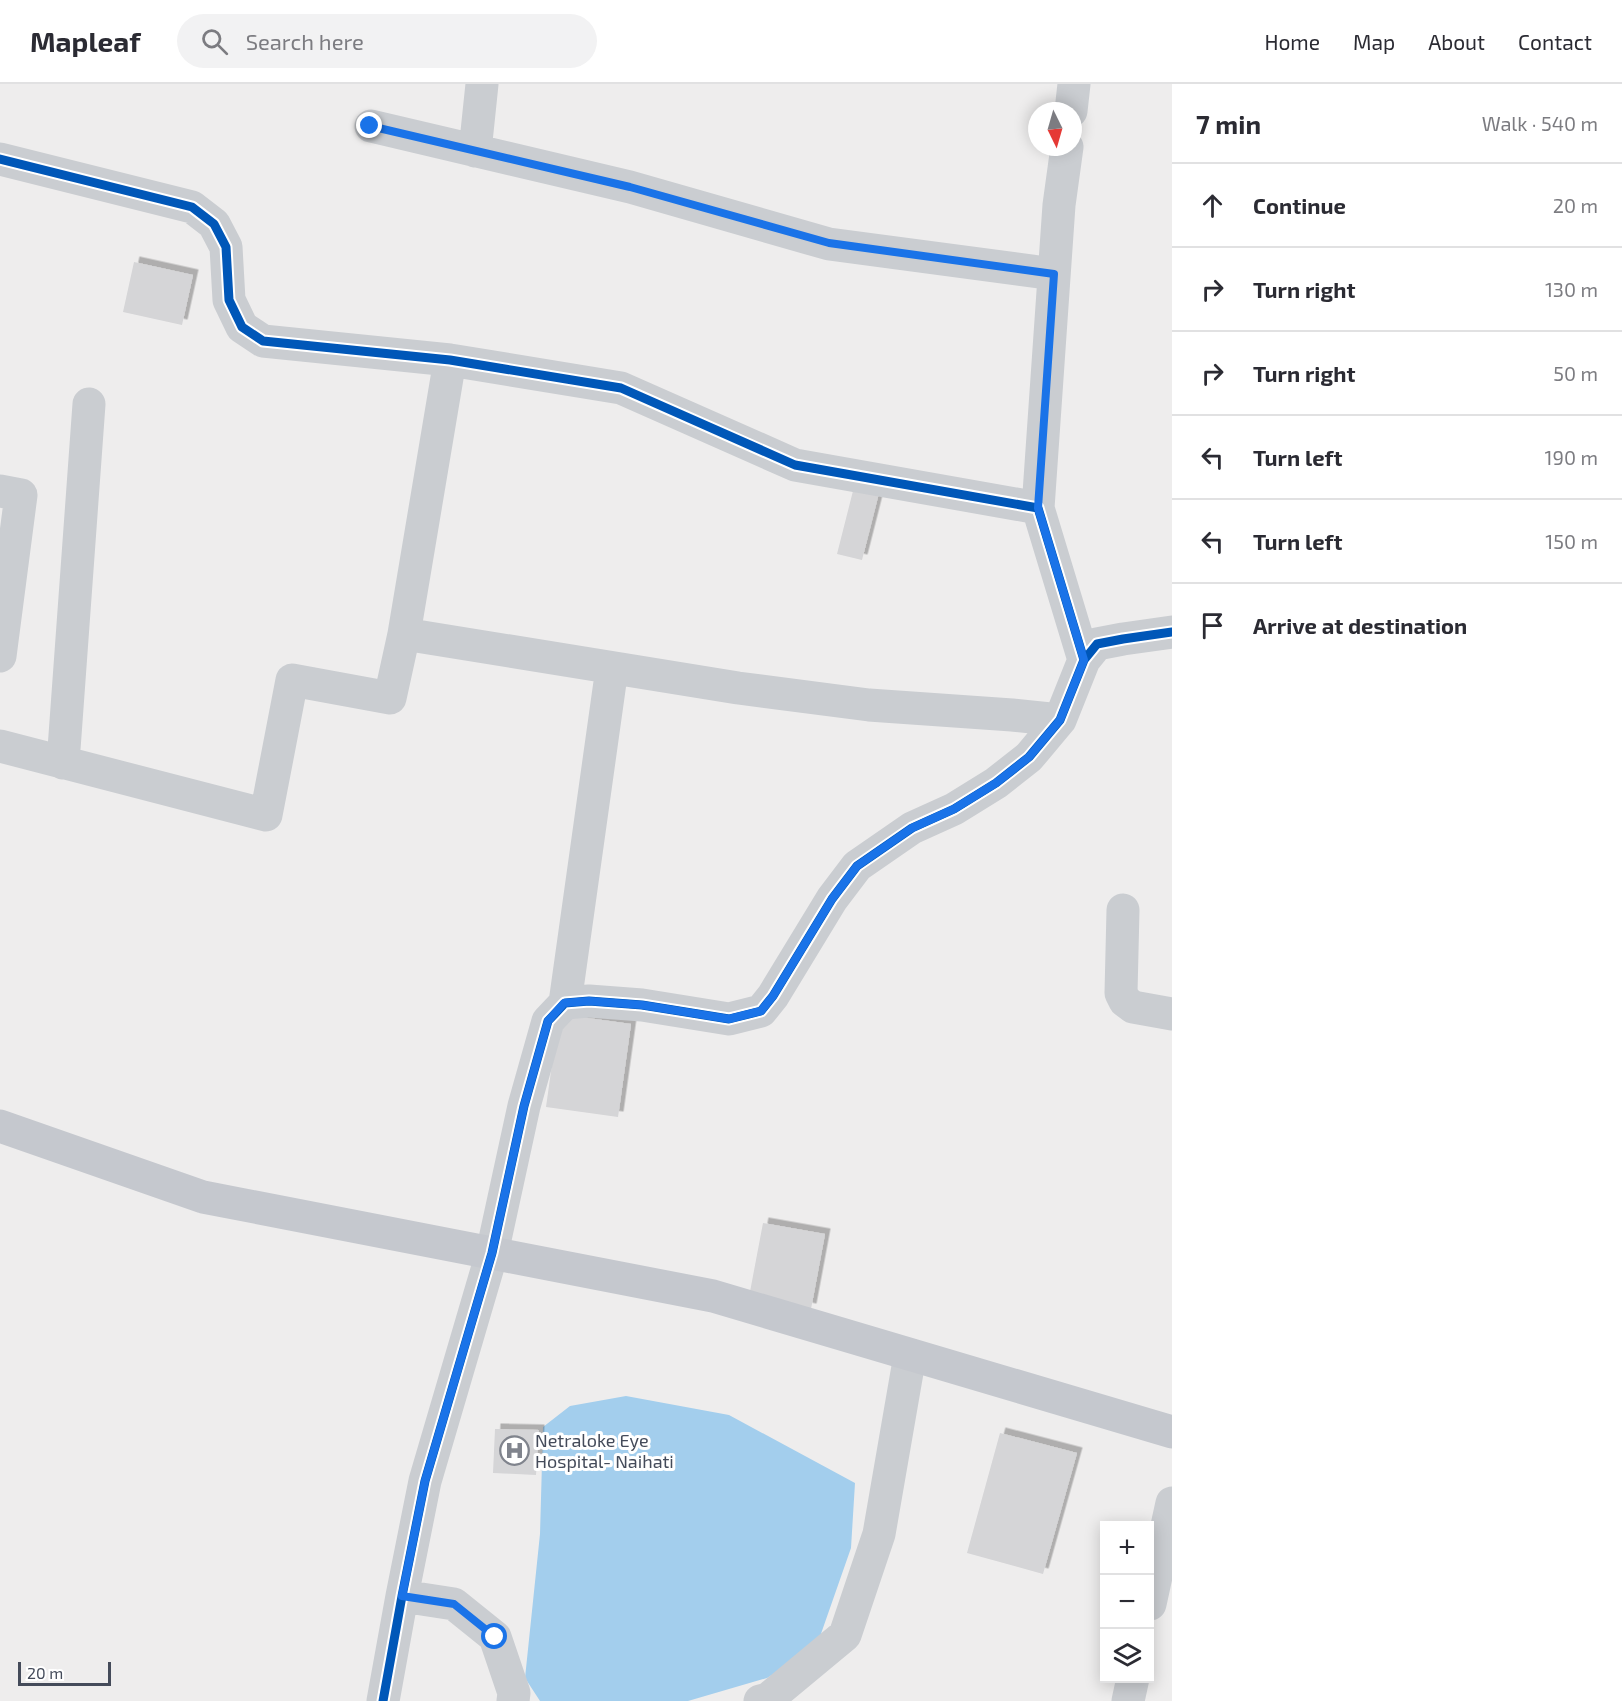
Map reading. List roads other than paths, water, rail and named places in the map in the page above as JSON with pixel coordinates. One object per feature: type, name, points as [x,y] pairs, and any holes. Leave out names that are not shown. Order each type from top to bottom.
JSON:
[{"type":"main road","points":[[0,1126],[203,1197],[713,1296],[1172,1432]]},
{"type":"street","points":[[475,151],[482,84]]},
{"type":"street","points":[[1072,102],[1074,84]]},
{"type":"street","points":[[370,126],[630,187],[829,243],[1054,274]]},
{"type":"street","points":[[1066,156],[1059,205],[1038,508],[1084,660]]},
{"type":"street","points":[[0,159],[192,207],[214,224],[226,247],[229,300],[242,327],[263,341],[450,360],[621,388],[795,465],[1038,508]]},
{"type":"street","points":[[0,746],[266,815],[292,680],[390,698],[404,634],[450,360]]},
{"type":"street","points":[[63,763],[89,404]]},
{"type":"street","points":[[0,491],[21,495],[0,656]]},
{"type":"street","points":[[564,1003],[589,1001],[642,1005],[729,1019],[761,1011],[773,996],[832,899],[857,866],[912,828],[954,809],[996,783],[1029,757],[1060,720],[1084,660],[1097,644],[1172,632]]},
{"type":"street","points":[[404,634],[738,688],[868,705],[1060,720]]},
{"type":"street","points":[[383,1701],[425,1481],[492,1253],[524,1106],[545,1031],[548,1021],[564,1003],[612,668]]},
{"type":"street","points":[[1123,910],[1121,993],[1125,1001],[1133,1007],[1172,1014]]},
{"type":"street","points":[[760,1701],[768,1699],[845,1635],[879,1534],[910,1355]]},
{"type":"street","points":[[1154,1582],[1172,1503]]},
{"type":"street","points":[[402,1596],[454,1604],[495,1637],[518,1698]]},
{"type":"street","points":[[1128,1701],[1132,1683]]},
{"type":"water","points":[[626,1396],[729,1415],[855,1483],[851,1548],[816,1648],[767,1678],[688,1701],[540,1701],[525,1678],[540,1534],[543,1427],[570,1406]]},
{"type":"place","name":"Netraloke Eye Hospital- Naihati","points":[[514,1450]]}]
